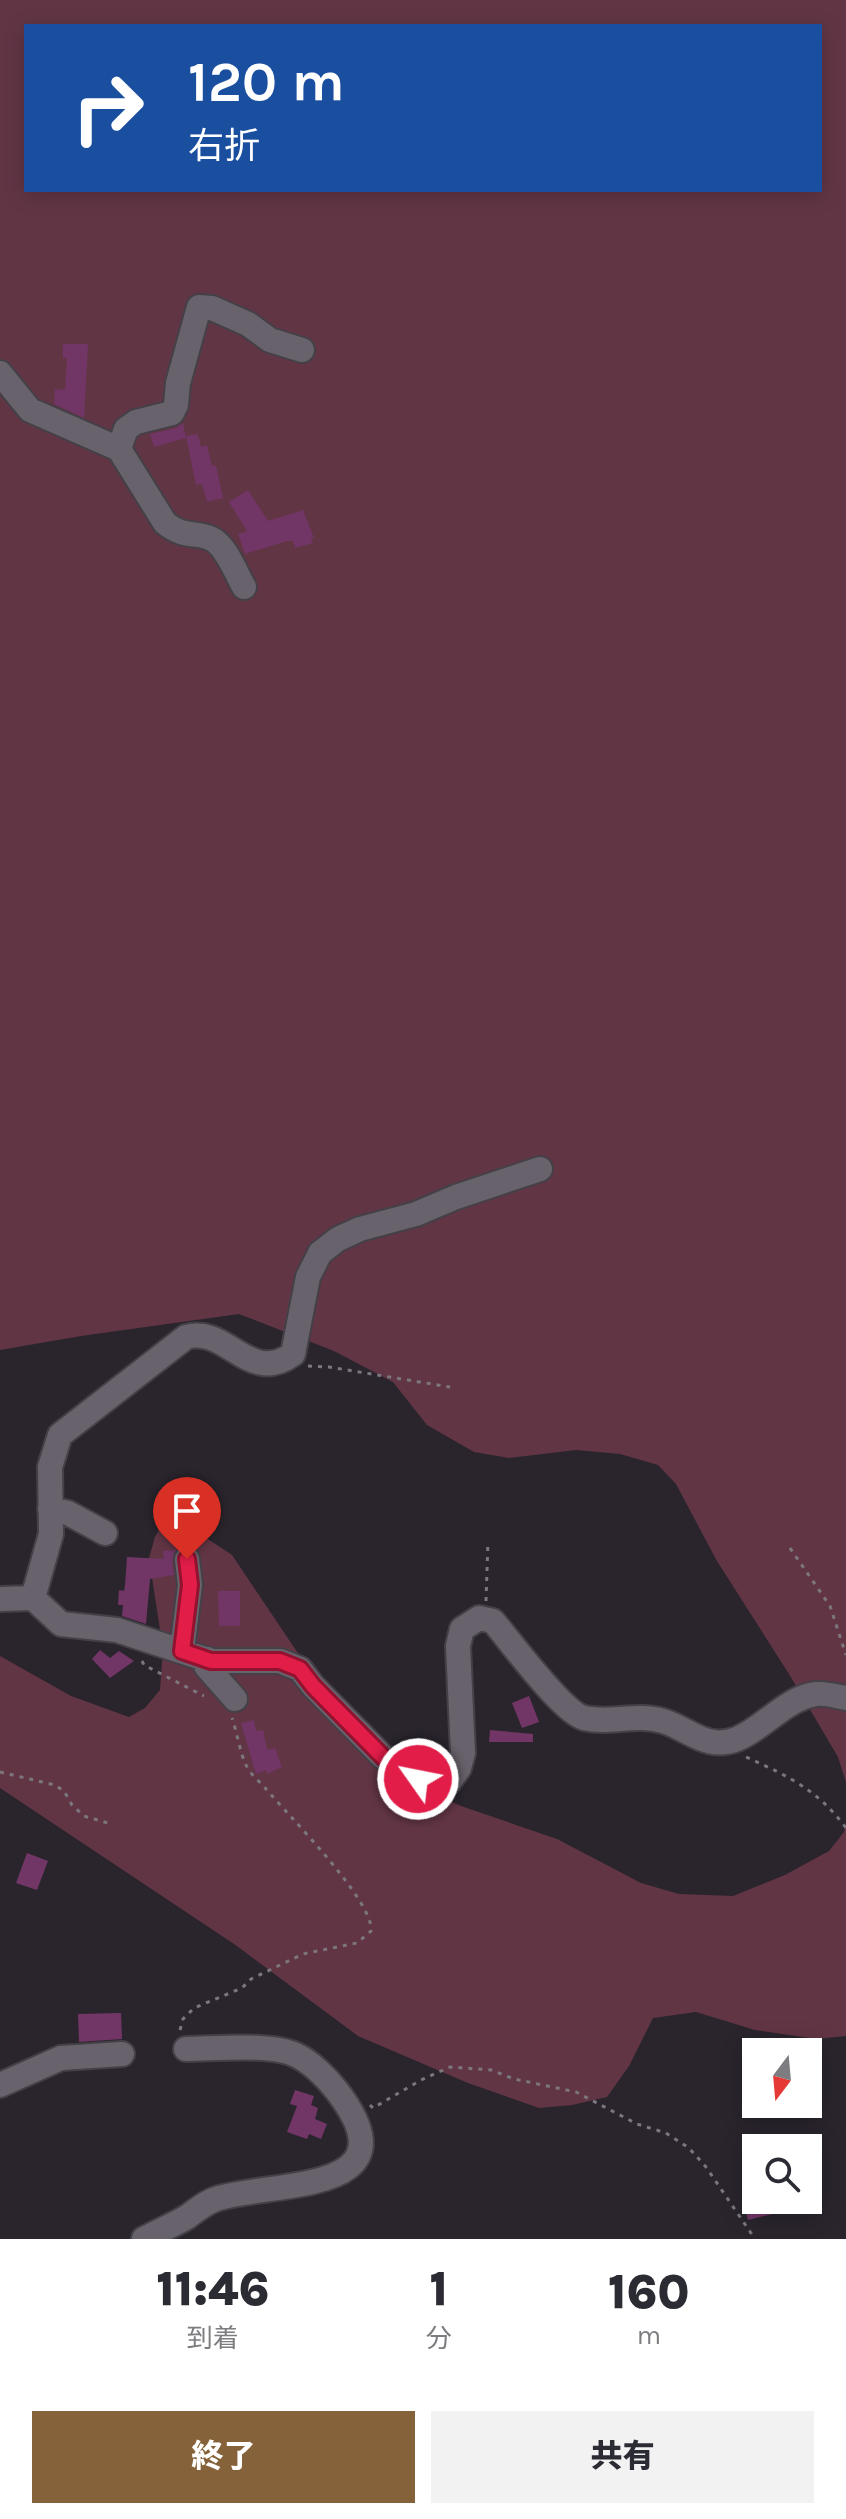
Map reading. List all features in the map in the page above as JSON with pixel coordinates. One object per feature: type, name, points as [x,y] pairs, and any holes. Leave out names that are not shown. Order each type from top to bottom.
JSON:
[{"type":"street","points":[[119,449],[126,429],[136,422],[172,413],[199,307],[212,308],[248,324],[270,340],[302,350]]},
{"type":"street","points":[[0,373],[30,410],[119,449],[165,523],[188,536],[211,538],[220,546],[244,587]]},
{"type":"street","points":[[33,1598],[51,1534],[50,1467],[60,1435],[186,1337],[206,1335],[257,1362],[269,1365],[283,1361],[293,1354],[308,1277],[320,1253],[338,1239],[540,1169]]},
{"type":"street","points":[[50,1509],[68,1513],[105,1533]]},
{"type":"street","points":[[182,1651],[190,1585],[187,1559]]},
{"type":"street","points":[[0,1599],[33,1598],[61,1624],[127,1633],[207,1659],[280,1661],[300,1669],[383,1757],[418,1779],[443,1785],[455,1776],[463,1753],[458,1646],[462,1629],[470,1621],[485,1618],[493,1621],[557,1698],[578,1716],[597,1719],[642,1716],[667,1722],[695,1737],[717,1744],[737,1739],[796,1700],[817,1694],[846,1698]]},
{"type":"street","points":[[207,1659],[206,1666],[224,1704]]},
{"type":"street","points":[[144,2239],[184,2219],[214,2199],[317,2182],[338,2174],[350,2167],[358,2156],[362,2142],[349,2106],[334,2086],[294,2054],[261,2049],[186,2049]]},
{"type":"street","points":[[0,2085],[61,2058],[122,2054]]},
{"type":"path","points":[[269,1365],[281,1370],[310,1365],[329,1367],[450,1387]]},
{"type":"path","points":[[485,1618],[488,1541]]},
{"type":"path","points":[[790,1548],[830,1606],[846,1655]]},
{"type":"path","points":[[127,1633],[144,1665],[224,1704],[232,1718],[246,1765],[304,1830],[364,1905],[372,1923],[371,1931],[357,1943],[303,1954],[251,1979],[242,1988],[194,2008],[180,2025],[182,2043],[186,2049]]},
{"type":"path","points":[[717,1744],[785,1775],[818,1795],[846,1828]]},
{"type":"path","points":[[0,1772],[55,1785],[64,1791],[72,1805],[84,1816],[111,1824]]},
{"type":"path","points":[[363,2100],[373,2108],[450,2067],[491,2070],[514,2079],[576,2092],[637,2124],[666,2133],[689,2148],[706,2167],[755,2239]]},
{"type":"shaded area","points":[[0,0],[846,0],[846,1782],[838,1757],[789,1674],[717,1561],[676,1484],[658,1465],[620,1454],[576,1450],[509,1458],[474,1452],[427,1425],[393,1382],[334,1351],[239,1314],[0,1350]]},
{"type":"shaded area","points":[[164,1521],[194,1530],[232,1555],[363,1750],[400,1779],[461,1806],[557,1839],[641,1883],[679,1894],[733,1896],[785,1875],[829,1851],[846,1825],[846,2036],[809,2038],[755,2030],[696,2012],[653,2018],[629,2066],[607,2097],[539,2108],[468,2083],[358,2036],[237,1946],[0,1788],[0,1656],[71,1696],[129,1717],[145,1708],[160,1690],[163,1649],[149,1558]]},
{"type":"building","points":[[63,344],[88,344],[84,418],[54,404],[55,389],[65,390],[67,358],[63,358]]},
{"type":"building","points":[[183,423],[186,438],[154,447],[150,434],[176,428]]},
{"type":"building","points":[[198,434],[201,447],[207,445],[212,466],[216,465],[223,498],[207,502],[202,484],[196,485],[186,436]]},
{"type":"building","points":[[248,490],[268,521],[303,510],[314,538],[311,538],[313,543],[295,548],[293,541],[287,541],[245,554],[238,534],[247,531],[229,502]]},
{"type":"building","points":[[176,1550],[172,1560],[174,1575],[150,1579],[146,1624],[122,1616],[123,1605],[118,1605],[119,1590],[124,1591],[127,1557],[164,1559],[163,1551]]},
{"type":"building","points":[[218,1591],[240,1591],[240,1626],[219,1626]]},
{"type":"building","points":[[100,1650],[110,1658],[119,1651],[134,1661],[110,1678],[92,1659]]},
{"type":"building","points":[[529,1696],[539,1722],[522,1728],[512,1703]]},
{"type":"building","points":[[254,1720],[256,1731],[263,1730],[267,1750],[275,1748],[282,1767],[267,1774],[266,1770],[256,1774],[241,1723]]},
{"type":"building","points":[[490,1730],[533,1734],[533,1742],[489,1742]]},
{"type":"building","points":[[27,1853],[48,1861],[37,1890],[16,1883]]},
{"type":"building","points":[[121,2013],[122,2039],[79,2042],[78,2014]]},
{"type":"building","points":[[295,2090],[314,2096],[311,2105],[318,2108],[315,2119],[327,2124],[321,2139],[309,2134],[307,2139],[287,2132],[297,2106],[290,2104]]},
{"type":"building","points":[[746,2214],[773,2214],[748,2220]]},
{"type":"route","points":[[187,1559],[190,1585],[182,1651],[211,1661],[280,1661],[300,1669],[383,1757],[418,1779]]}]
